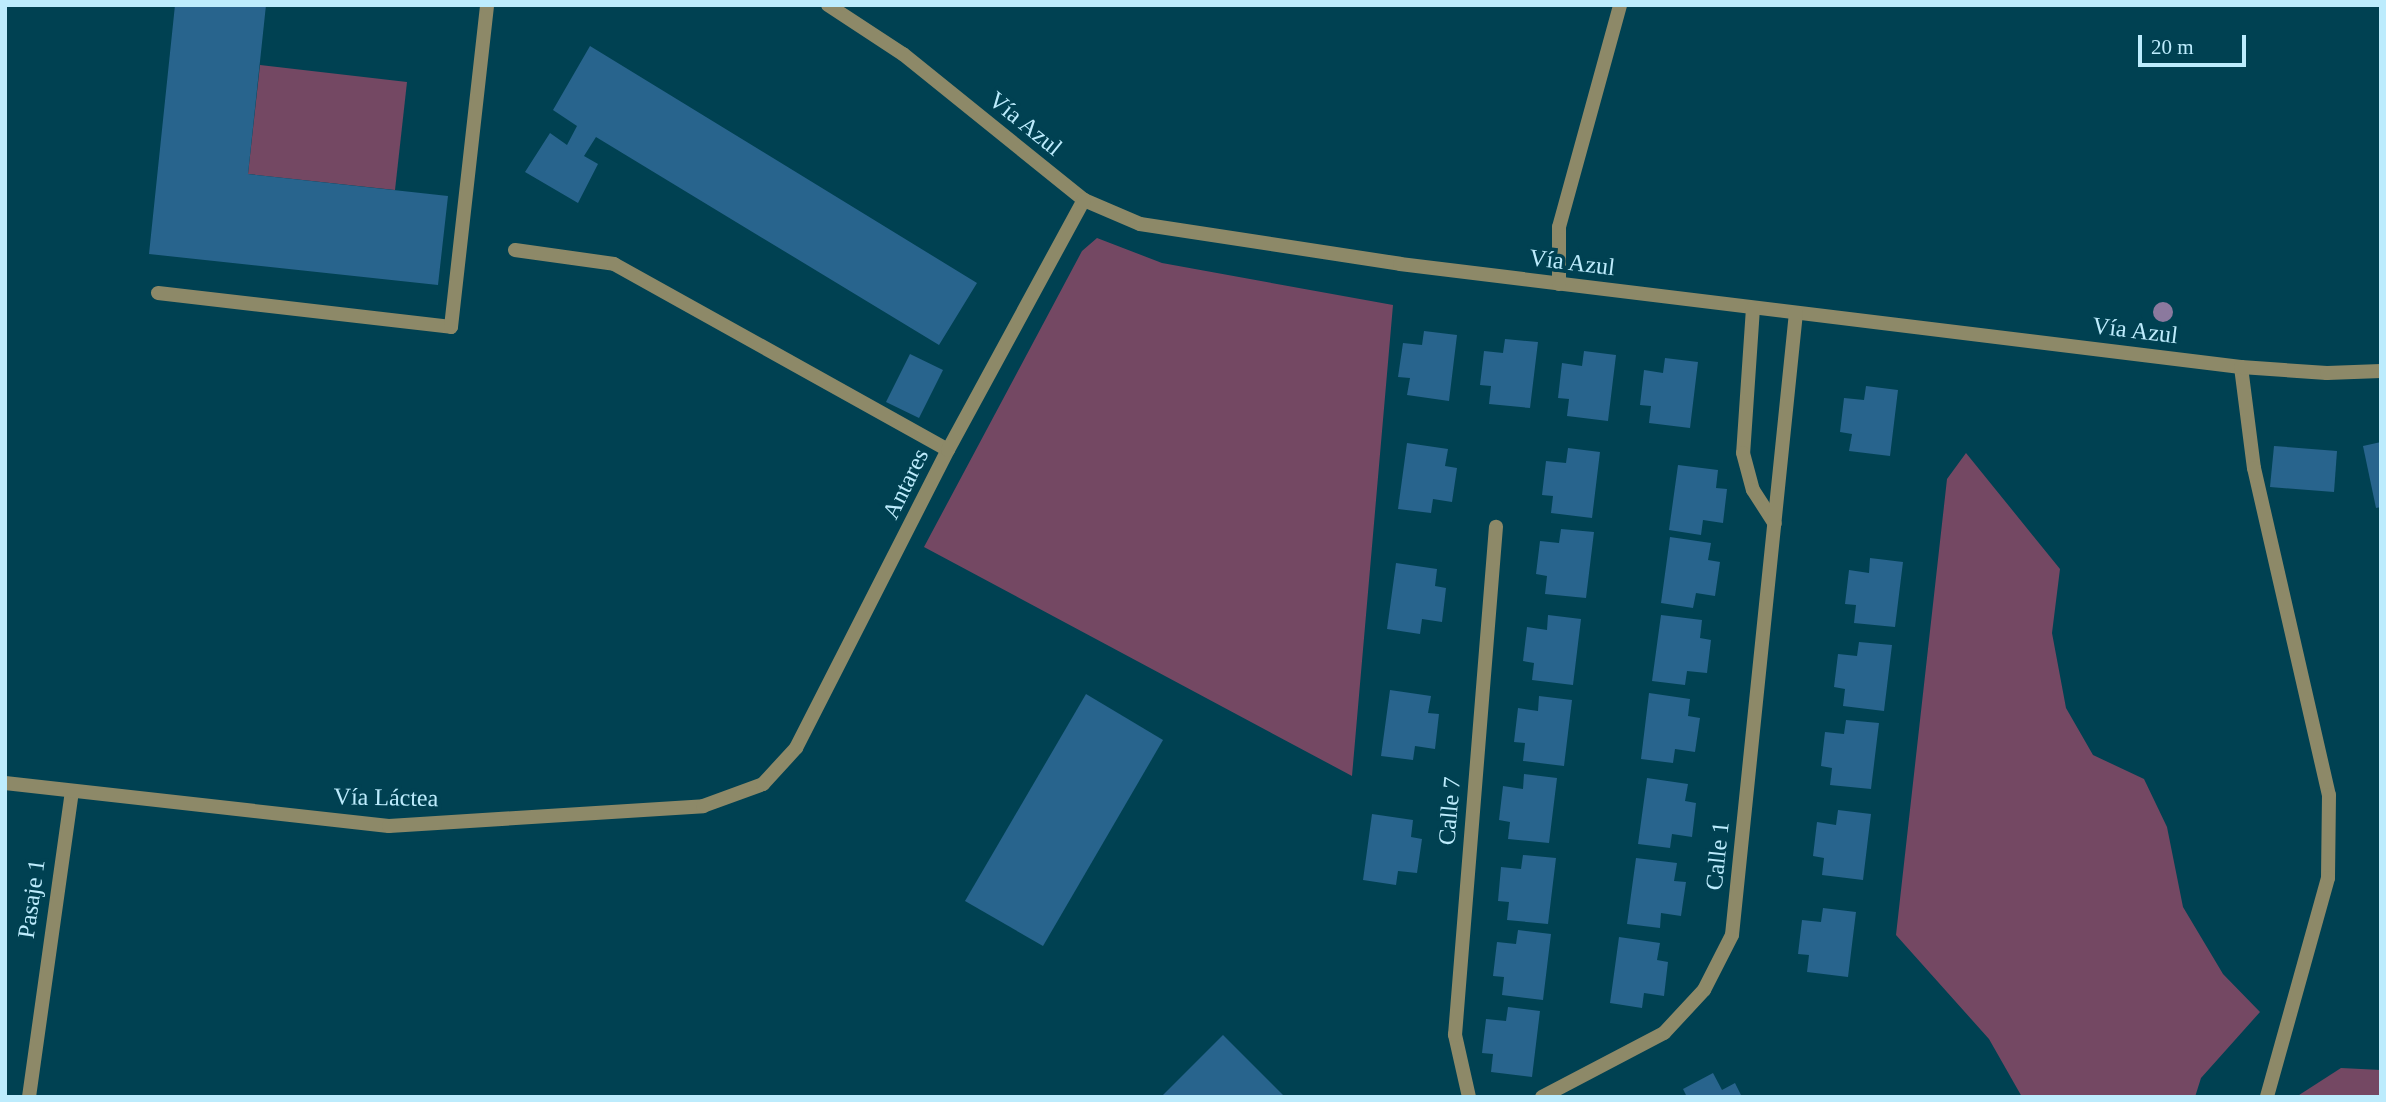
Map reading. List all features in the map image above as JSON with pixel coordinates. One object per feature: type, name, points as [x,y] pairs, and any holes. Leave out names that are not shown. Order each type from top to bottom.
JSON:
[{"type":"street","points":[[158,293],[451,327],[487,5]]},
{"type":"street","name":"Vía Azul","points":[[828,5],[903,54],[1084,200],[1121,218],[1173,230],[1753,308],[2241,367],[2327,373],[2381,371]]},
{"type":"street","points":[[1559,284],[1559,227],[1620,5]]},
{"type":"street","name":"Antares","points":[[763,783],[796,748],[948,450],[1084,200]]},
{"type":"street","points":[[515,250],[614,264],[948,450]]},
{"type":"street","points":[[1753,308],[1742,453],[1753,490],[1775,524]]},
{"type":"street","name":"Calle 1","points":[[1542,1097],[1664,1033],[1704,990],[1732,935],[1796,313]]},
{"type":"street","points":[[2241,367],[2253,468],[2329,795],[2328,878],[2267,1097]]},
{"type":"street","name":"Calle 7","points":[[1469,1097],[1455,1035],[1496,527]]},
{"type":"street","name":"Vía Láctea","points":[[5,783],[389,826],[703,806],[763,783]]},
{"type":"street","name":"Pasaje 1","points":[[29,1097],[72,791]]},
{"type":"shaded area","points":[[260,65],[407,82],[395,190],[248,174]]},
{"type":"shaded area","points":[[1097,238],[1162,263],[1393,305],[1352,776],[924,547],[1082,251]]},
{"type":"shaded area","points":[[1966,453],[2060,569],[2052,633],[2066,708],[2093,755],[2144,779],[2167,827],[2183,907],[2223,974],[2260,1012],[2201,1078],[2195,1097],[2022,1097],[1989,1039],[1896,935],[1947,479]]},
{"type":"shaded area","points":[[2341,1068],[2381,1070],[2381,1097],[2296,1097]]},
{"type":"building","points":[[175,5],[266,5],[248,174],[448,196],[438,285],[149,254]]},
{"type":"building","points":[[590,46],[977,283],[939,345],[596,137],[584,156],[598,164],[578,203],[525,172],[550,133],[567,145],[577,126],[553,110]]},
{"type":"building","points":[[1424,331],[1457,335],[1449,401],[1407,395],[1410,378],[1398,377],[1403,343],[1422,345]]},
{"type":"building","points":[[1505,339],[1538,342],[1530,408],[1489,404],[1491,386],[1480,385],[1484,351],[1503,353]]},
{"type":"building","points":[[1584,351],[1616,355],[1608,421],[1567,416],[1569,399],[1558,398],[1562,363],[1582,366]]},
{"type":"building","points":[[910,354],[943,370],[919,418],[886,402]]},
{"type":"building","points":[[1665,358],[1698,362],[1690,428],[1649,423],[1651,406],[1640,405],[1644,370],[1663,373]]},
{"type":"building","points":[[1866,386],[1898,390],[1890,456],[1849,451],[1852,434],[1840,432],[1844,398],[1864,400]]},
{"type":"building","points":[[2381,442],[2381,507],[2376,508],[2363,446]]},
{"type":"building","points":[[1407,443],[1448,449],[1445,466],[1457,468],[1452,502],[1433,499],[1431,513],[1398,509]]},
{"type":"building","points":[[2274,446],[2337,451],[2334,492],[2270,487]]},
{"type":"building","points":[[1568,448],[1600,452],[1592,518],[1551,513],[1553,496],[1542,495],[1546,461],[1566,463]]},
{"type":"building","points":[[1678,465],[1718,470],[1716,488],[1727,489],[1723,523],[1703,520],[1701,535],[1669,530]]},
{"type":"building","points":[[1561,529],[1594,532],[1586,598],[1545,594],[1547,576],[1536,574],[1540,541],[1559,543]]},
{"type":"building","points":[[1670,537],[1711,543],[1708,560],[1720,562],[1715,596],[1696,593],[1693,608],[1661,603]]},
{"type":"building","points":[[1870,558],[1903,562],[1895,627],[1854,623],[1856,605],[1845,604],[1849,570],[1869,573]]},
{"type":"building","points":[[1396,563],[1437,569],[1435,586],[1446,588],[1442,622],[1422,619],[1420,634],[1387,629]]},
{"type":"building","points":[[1548,615],[1581,619],[1573,685],[1532,680],[1534,663],[1523,661],[1527,627],[1547,630]]},
{"type":"building","points":[[1661,615],[1702,620],[1700,638],[1711,640],[1707,673],[1687,671],[1685,685],[1652,681]]},
{"type":"building","points":[[1859,642],[1892,645],[1884,711],[1843,706],[1845,689],[1834,687],[1838,654],[1857,656]]},
{"type":"building","points":[[1390,690],[1431,696],[1428,713],[1439,714],[1435,749],[1415,746],[1413,760],[1381,756]]},
{"type":"building","points":[[1649,693],[1690,699],[1688,716],[1700,718],[1695,752],[1675,749],[1673,763],[1641,759]]},
{"type":"building","points":[[1086,694],[1163,740],[1043,946],[965,901]]},
{"type":"building","points":[[1539,696],[1572,700],[1564,766],[1523,761],[1525,743],[1514,742],[1518,708],[1538,711]]},
{"type":"building","points":[[1846,720],[1879,723],[1871,789],[1830,785],[1832,768],[1821,766],[1825,732],[1844,734]]},
{"type":"building","points":[[1524,774],[1557,778],[1549,843],[1508,839],[1510,822],[1499,820],[1503,786],[1523,789]]},
{"type":"building","points":[[1647,778],[1688,784],[1685,801],[1696,803],[1692,837],[1672,834],[1670,848],[1638,844]]},
{"type":"building","points":[[1838,810],[1871,814],[1863,880],[1822,875],[1824,858],[1813,856],[1817,822],[1836,825]]},
{"type":"building","points":[[1372,814],[1413,820],[1411,837],[1422,839],[1417,873],[1398,871],[1396,885],[1363,880]]},
{"type":"building","points":[[1523,855],[1556,858],[1548,924],[1507,920],[1509,902],[1498,901],[1501,867],[1521,869]]},
{"type":"building","points":[[1636,858],[1677,863],[1674,881],[1686,882],[1681,916],[1661,913],[1660,928],[1627,924]]},
{"type":"building","points":[[1823,908],[1856,912],[1848,977],[1807,972],[1809,955],[1798,954],[1802,920],[1821,922]]},
{"type":"building","points":[[1518,930],[1551,934],[1543,1000],[1502,995],[1504,977],[1493,976],[1497,942],[1516,944]]},
{"type":"building","points":[[1619,937],[1660,943],[1657,960],[1668,962],[1664,996],[1644,993],[1642,1008],[1610,1003]]},
{"type":"building","points":[[1508,1007],[1540,1011],[1532,1077],[1491,1072],[1493,1054],[1482,1053],[1486,1019],[1506,1021]]},
{"type":"building","points":[[1223,1035],[1285,1097],[1161,1097]]},
{"type":"building","points":[[1713,1073],[1722,1090],[1735,1083],[1742,1097],[1687,1097],[1683,1089]]}]
